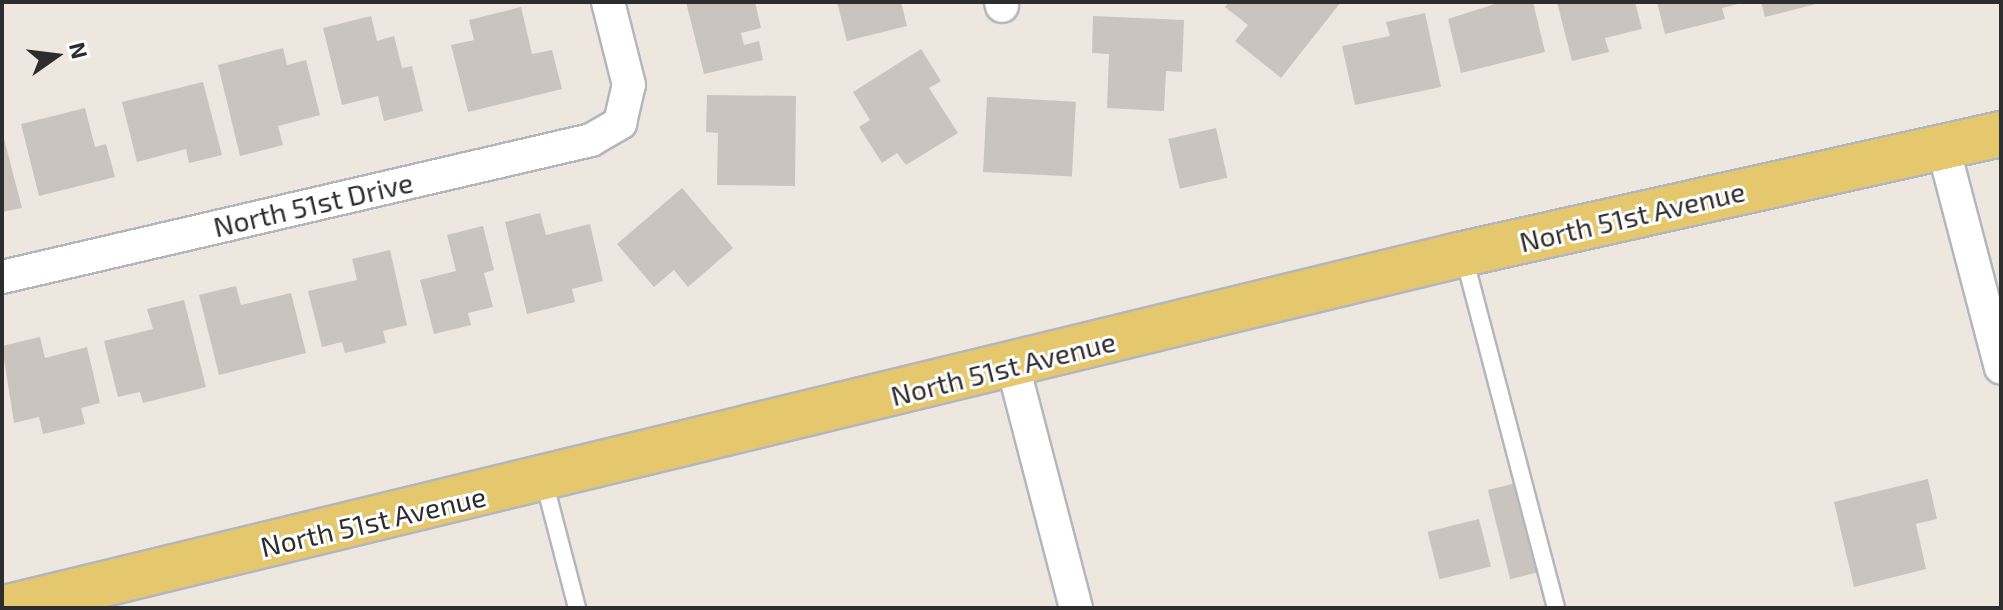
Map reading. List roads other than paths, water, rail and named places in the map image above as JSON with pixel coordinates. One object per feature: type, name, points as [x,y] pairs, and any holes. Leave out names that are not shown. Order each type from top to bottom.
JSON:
[{"type":"main road","name":"North 51st Avenue","points":[[5,608],[85,599],[544,481],[1463,254],[2001,134]]},
{"type":"street","name":"North 51st Drive","points":[[2,277],[591,140],[620,123],[629,85],[608,2]]},
{"type":"street","points":[[1943,147],[2001,368]]},
{"type":"street","points":[[1013,366],[1076,608]]},
{"type":"lane","points":[[1463,254],[1556,608]]},
{"type":"lane","points":[[544,481],[577,608]]}]
